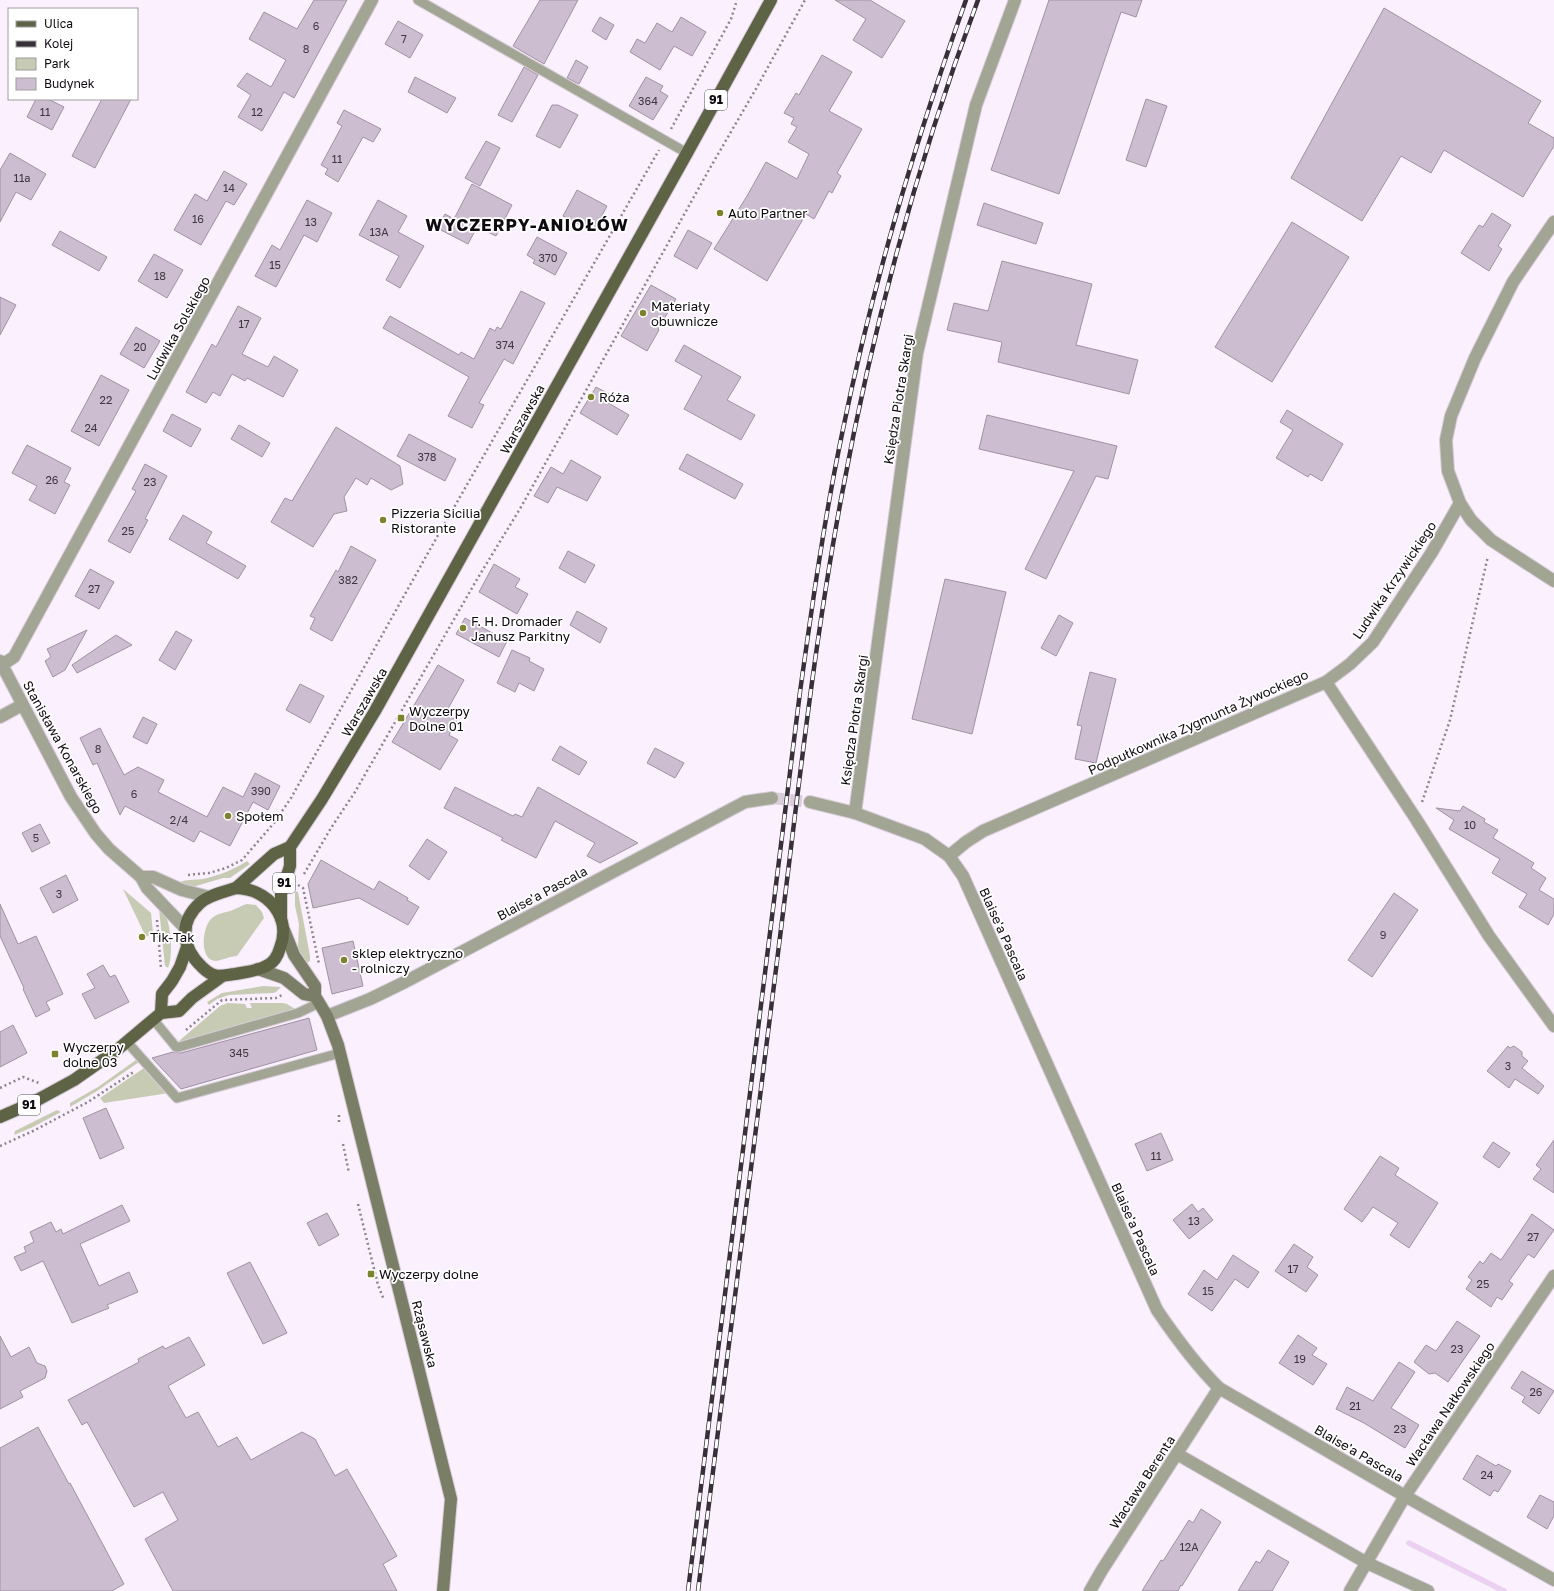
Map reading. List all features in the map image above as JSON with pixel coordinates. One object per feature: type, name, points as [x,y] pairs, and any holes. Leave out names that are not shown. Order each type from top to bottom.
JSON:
[{"type":"main road","name":"Warszawska","points":[[290,848],[364,731],[771,0]]},
{"type":"main road","name":"91","points":[[0,1117],[30,1104],[74,1080],[128,1042],[157,1016],[179,1010],[192,998],[221,977],[268,966],[275,959],[282,943],[283,924],[281,894],[290,866],[290,848],[274,854],[236,888]]},
{"type":"main road","name":"91","points":[[157,1016],[162,994],[180,967],[187,947],[186,929],[188,920],[200,903],[209,897],[236,888],[248,889],[258,893],[268,900],[283,924]]},
{"type":"main road","points":[[187,947],[202,968],[212,975],[221,977]]},
{"type":"street","name":"Ludwika Solskiego","points":[[1,663],[14,657],[372,0]]},
{"type":"street","name":"Księdza Piotra Skargi","points":[[855,813],[917,353],[976,105],[1016,0]]},
{"type":"street","points":[[1554,222],[1513,282],[1475,358],[1452,416],[1446,440],[1448,472],[1460,503],[1472,520],[1491,540],[1554,581]]},
{"type":"street","name":"Ludwika Krzywickiego","points":[[1326,682],[1350,664],[1373,642],[1432,552],[1460,503]]},
{"type":"street","name":"Stanisława Konarskiego","points":[[1,663],[71,797],[84,817],[109,849],[142,876],[147,888],[186,929]]},
{"type":"street","name":"Podpułkownika Zygmunta Żywockiego","points":[[949,856],[966,842],[984,831],[1326,682],[1416,819],[1488,936],[1554,1026]]},
{"type":"street","points":[[0,717],[22,705]]},
{"type":"street","name":"Blaise'a Pascala","points":[[327,1016],[370,999],[405,982],[744,802],[772,798]]},
{"type":"street","name":"Blaise'a Pascala","points":[[810,802],[855,813],[925,839],[949,856],[963,876],[1158,1310],[1202,1371],[1219,1388],[1405,1496],[1554,1580]]},
{"type":"street","name":"Stanisława Konarskiego","points":[[142,876],[153,877],[182,890],[209,897]]},
{"type":"street","name":"Rząsawska","points":[[283,924],[294,956],[315,986],[317,1000],[327,1016],[340,1053],[451,1499],[443,1591]]},
{"type":"street","points":[[258,969],[284,978],[304,994],[317,1000]]},
{"type":"street","name":"Wacława Nałkowskiego","points":[[1350,1591],[1405,1496],[1554,1276]]},
{"type":"street","name":"Wacława Berenta","points":[[1090,1591],[1219,1388]]},
{"type":"street","points":[[1177,1454],[1367,1564],[1428,1591]]},
{"type":"lane","points":[[418,0],[687,153]]},
{"type":"lane","points":[[157,1016],[172,1043],[176,1047],[180,1047],[298,1013],[317,1000]]},
{"type":"lane","points":[[128,1042],[177,1098],[340,1053]]},
{"type":"path","points":[[181,875],[209,873],[226,868],[242,860],[274,823],[291,798],[432,544],[665,140],[731,19],[737,0]]},
{"type":"path","points":[[315,966],[319,964],[303,888],[298,885],[331,828],[356,792],[476,581],[521,507],[805,0]]},
{"type":"path","points":[[1416,819],[1450,720],[1491,540]]},
{"type":"path","points":[[157,919],[161,971]]},
{"type":"path","points":[[0,1088],[23,1077],[56,1089]]},
{"type":"path","points":[[343,1144],[349,1173]]},
{"type":"path","points":[[358,1204],[378,1285],[386,1303]]},
{"type":"green space","points":[[247,861],[250,864],[230,878],[223,878],[189,887],[178,883],[215,876],[231,870]]},
{"type":"green space","points":[[123,889],[151,913],[153,933],[146,937]]},
{"type":"green space","points":[[295,891],[298,892],[310,956],[310,961],[306,963],[299,952],[298,946],[299,924],[295,906]]},
{"type":"green space","points":[[247,904],[256,905],[262,912],[264,918],[237,956],[216,961],[211,960],[207,956],[204,943],[204,936],[208,923],[216,915]]},
{"type":"green space","points":[[159,909],[167,919],[170,930],[171,957],[168,968],[165,966]]},
{"type":"green space","points":[[263,986],[281,987],[273,993],[229,995],[217,999],[209,1005],[207,1002],[222,993]]},
{"type":"green space","points":[[228,1003],[245,1004],[247,1008],[252,1008],[250,1003],[283,1003],[297,1010],[211,1033],[204,1038],[183,1043],[179,1041],[220,1006]]},
{"type":"green space","points":[[136,1060],[139,1062],[97,1091],[70,1107],[70,1103],[98,1087]]},
{"type":"green space","points":[[144,1068],[169,1093],[104,1103],[100,1098]]},
{"type":"green space","points":[[57,1110],[61,1112],[14,1135],[15,1131]]},
{"type":"building","points":[[314,0],[347,0],[294,98],[284,92],[262,131],[238,117],[251,95],[237,86],[247,73],[271,87],[286,60],[249,39],[264,12],[297,29]]},
{"type":"building","points":[[540,0],[578,0],[544,64],[513,46]]},
{"type":"building","points":[[835,0],[870,0],[905,21],[882,58],[853,40],[866,19]]},
{"type":"building","points":[[1049,0],[1142,0],[1136,17],[1121,12],[1059,194],[991,170]]},
{"type":"building","points":[[1384,8],[1541,101],[1528,123],[1554,138],[1554,146],[1523,197],[1444,150],[1431,173],[1401,156],[1362,221],[1291,178]]},
{"type":"building","points":[[600,17],[614,25],[606,40],[592,31]]},
{"type":"building","points":[[681,17],[706,32],[692,56],[674,46],[660,70],[630,52],[637,39],[645,43],[657,23],[672,32]]},
{"type":"building","points":[[398,21],[423,35],[410,58],[385,44]]},
{"type":"building","points":[[822,55],[852,72],[829,111],[862,129],[837,173],[841,176],[832,193],[829,191],[814,219],[806,214],[767,281],[714,249],[766,162],[797,179],[809,154],[788,142],[797,127],[791,124],[794,118],[784,113],[796,93],[799,95]]},
{"type":"building","points":[[576,60],[588,67],[579,84],[567,78]]},
{"type":"building","points":[[524,67],[538,75],[512,122],[498,115]]},
{"type":"building","points":[[415,77],[456,98],[447,113],[408,92]]},
{"type":"building","points":[[646,77],[663,86],[660,91],[668,96],[653,120],[629,106]]},
{"type":"building","points":[[1146,99],[1167,106],[1146,167],[1126,160]]},
{"type":"building","points":[[36,100],[50,100],[64,107],[52,130],[27,117]]},
{"type":"building","points":[[101,100],[130,100],[95,168],[72,156]]},
{"type":"building","points":[[552,105],[558,105],[578,115],[560,148],[536,136]]},
{"type":"building","points":[[344,110],[381,129],[373,142],[363,137],[338,182],[325,174],[328,169],[321,165],[342,126],[337,123]]},
{"type":"building","points":[[486,141],[500,148],[480,186],[465,178]]},
{"type":"building","points":[[10,153],[46,174],[31,200],[16,192],[0,222],[0,170]]},
{"type":"building","points":[[224,171],[247,184],[234,205],[226,201],[201,245],[174,230],[195,194],[207,201]]},
{"type":"building","points":[[472,184],[512,205],[496,236],[477,227],[468,244],[437,228],[445,214],[454,219]]},
{"type":"building","points":[[577,190],[607,206],[596,227],[592,225],[590,230],[563,216]]},
{"type":"building","points":[[307,200],[332,213],[317,242],[304,235],[276,287],[255,276],[272,245],[280,250]]},
{"type":"building","points":[[378,200],[407,216],[398,232],[424,246],[400,288],[386,280],[399,256],[359,235]]},
{"type":"building","points":[[984,203],[1043,223],[1036,244],[977,225]]},
{"type":"building","points":[[1492,213],[1511,225],[1498,246],[1502,249],[1489,271],[1461,253],[1479,225],[1483,227]]},
{"type":"building","points":[[1292,222],[1349,257],[1272,382],[1215,347]]},
{"type":"building","points":[[688,230],[712,243],[697,269],[674,256]]},
{"type":"building","points":[[60,231],[107,257],[99,271],[52,245]]},
{"type":"building","points":[[537,237],[567,253],[555,275],[533,263],[535,260],[527,255]]},
{"type":"building","points":[[154,254],[183,270],[167,298],[138,281]]},
{"type":"building","points":[[1002,261],[1092,284],[1076,345],[1138,360],[1129,394],[998,362],[1002,342],[947,330],[954,303],[988,311]]},
{"type":"building","points":[[651,285],[676,299],[647,351],[621,336]]},
{"type":"building","points":[[521,291],[545,303],[513,364],[504,359],[479,403],[484,405],[472,428],[448,416],[469,377],[383,328],[390,316],[459,355],[461,352],[474,359],[490,328],[495,331],[497,327],[501,329]]},
{"type":"building","points":[[0,297],[16,305],[0,335]]},
{"type":"building","points":[[238,306],[261,318],[242,354],[268,367],[274,356],[298,370],[283,397],[247,378],[245,381],[232,374],[220,396],[213,392],[206,403],[186,392],[212,344],[216,347]]},
{"type":"building","points":[[136,327],[160,341],[144,368],[120,354]]},
{"type":"building","points":[[684,345],[741,377],[727,400],[755,415],[741,440],[684,409],[702,376],[675,361]]},
{"type":"building","points":[[101,375],[129,390],[99,446],[71,431]]},
{"type":"building","points":[[596,387],[609,394],[605,401],[629,415],[617,435],[580,413]]},
{"type":"building","points":[[1287,410],[1343,444],[1322,481],[1310,474],[1308,477],[1276,458],[1293,430],[1280,422]]},
{"type":"building","points":[[172,414],[201,429],[191,447],[163,431]]},
{"type":"building","points":[[987,415],[1117,446],[1108,479],[1096,476],[1046,579],[1025,569],[1074,471],[979,449]]},
{"type":"building","points":[[239,425],[270,443],[262,457],[231,439]]},
{"type":"building","points":[[336,427],[400,466],[403,484],[391,490],[371,478],[367,485],[356,478],[344,497],[347,511],[334,514],[313,547],[271,522],[285,498],[292,501]]},
{"type":"building","points":[[409,434],[456,459],[445,481],[397,456]]},
{"type":"building","points":[[27,445],[71,468],[64,482],[70,485],[55,514],[29,500],[37,486],[12,473]]},
{"type":"building","points":[[687,454],[743,484],[735,499],[679,469]]},
{"type":"building","points":[[571,460],[601,477],[587,501],[557,487],[548,503],[534,496],[551,467],[563,474]]},
{"type":"building","points":[[145,464],[167,476],[145,519],[148,520],[130,553],[108,541],[136,491],[132,489]]},
{"type":"building","points":[[183,515],[212,532],[206,543],[246,566],[238,579],[169,539]]},
{"type":"building","points":[[351,546],[376,560],[332,641],[310,629],[315,618],[310,616],[336,570],[338,572]]},
{"type":"building","points":[[568,551],[595,565],[585,583],[559,568]]},
{"type":"building","points":[[494,564],[520,579],[515,587],[528,594],[517,614],[479,592]]},
{"type":"building","points":[[90,569],[114,582],[99,609],[75,596]]},
{"type":"building","points":[[945,579],[1006,592],[972,734],[912,719]]},
{"type":"building","points":[[577,611],[607,628],[600,643],[570,625]]},
{"type":"building","points":[[1059,615],[1073,623],[1056,656],[1041,648]]},
{"type":"building","points":[[465,618],[507,641],[499,657],[456,634]]},
{"type":"building","points":[[87,630],[65,670],[53,677],[45,661],[51,657],[47,649]]},
{"type":"building","points":[[176,631],[192,640],[175,670],[159,660]]},
{"type":"building","points":[[116,635],[132,645],[77,673],[72,665]]},
{"type":"building","points":[[512,650],[530,658],[529,661],[544,669],[534,691],[519,683],[515,692],[497,683]]},
{"type":"building","points":[[438,665],[464,680],[445,714],[457,720],[449,735],[458,740],[440,770],[392,742]]},
{"type":"building","points":[[1090,672],[1116,679],[1096,763],[1075,759],[1082,726],[1077,725]]},
{"type":"building","points":[[300,684],[324,696],[310,723],[286,710]]},
{"type":"building","points":[[143,717],[157,724],[147,744],[133,737]]},
{"type":"building","points":[[100,728],[124,775],[138,767],[164,780],[158,792],[207,817],[223,787],[243,797],[255,773],[280,786],[268,810],[253,802],[230,846],[200,831],[194,842],[125,806],[120,815],[97,763],[93,765],[80,738]]},
{"type":"building","points":[[560,746],[587,762],[579,775],[552,760]]},
{"type":"building","points":[[655,748],[684,763],[675,778],[647,763]]},
{"type":"building","points":[[455,787],[513,816],[515,814],[522,817],[538,787],[638,843],[600,863],[587,856],[595,843],[555,821],[536,858],[501,840],[503,838],[444,808]]},
{"type":"building","points":[[1463,806],[1485,819],[1484,822],[1498,830],[1493,838],[1534,863],[1531,868],[1546,878],[1539,890],[1554,899],[1554,914],[1548,925],[1519,907],[1527,894],[1492,873],[1500,859],[1449,829],[1454,820],[1436,808],[1460,811]]},
{"type":"building","points":[[40,824],[50,843],[32,852],[22,833]]},
{"type":"building","points":[[427,839],[447,852],[429,880],[409,866]]},
{"type":"building","points":[[321,860],[374,890],[379,881],[408,898],[407,900],[419,907],[408,925],[359,898],[313,908],[308,884]]},
{"type":"building","points":[[66,875],[78,900],[53,913],[40,888]]},
{"type":"building","points":[[1394,893],[1418,910],[1372,977],[1348,960]]},
{"type":"building","points":[[0,904],[18,944],[36,936],[63,994],[46,1002],[50,1010],[36,1017],[0,936]]},
{"type":"building","points":[[353,941],[363,986],[332,994],[322,948]]},
{"type":"building","points":[[103,965],[110,977],[115,975],[129,1002],[95,1019],[82,994],[95,988],[87,974]]},
{"type":"building","points":[[309,1018],[317,1050],[181,1089],[152,1058],[173,1052],[181,1053]]},
{"type":"building","points":[[13,1025],[27,1053],[0,1067],[0,1032]]},
{"type":"building","points":[[1508,1046],[1510,1048],[1514,1046],[1522,1052],[1522,1056],[1528,1061],[1522,1068],[1544,1086],[1538,1094],[1515,1079],[1509,1088],[1487,1071]]},
{"type":"building","points":[[106,1108],[124,1148],[100,1159],[83,1118]]},
{"type":"building","points":[[1161,1133],[1173,1160],[1147,1171],[1135,1144]]},
{"type":"building","points":[[1554,1140],[1554,1193],[1533,1179],[1541,1169],[1536,1165]]},
{"type":"building","points":[[1493,1142],[1510,1153],[1499,1168],[1483,1157]]},
{"type":"building","points":[[1380,1156],[1399,1168],[1395,1175],[1438,1203],[1409,1248],[1390,1235],[1398,1223],[1373,1207],[1362,1222],[1344,1209]]},
{"type":"building","points":[[1192,1204],[1198,1212],[1203,1208],[1213,1220],[1189,1239],[1173,1220]]},
{"type":"building","points":[[122,1205],[130,1221],[80,1244],[99,1286],[129,1272],[138,1292],[107,1305],[109,1308],[72,1323],[43,1261],[21,1271],[14,1257],[26,1252],[24,1247],[34,1242],[30,1232],[51,1222],[56,1232],[61,1229],[63,1234]]},
{"type":"building","points":[[327,1213],[339,1235],[319,1246],[307,1223]]},
{"type":"building","points":[[1532,1214],[1554,1230],[1534,1258],[1528,1254],[1509,1281],[1513,1284],[1502,1300],[1497,1297],[1491,1307],[1466,1289],[1472,1280],[1468,1277],[1480,1261],[1483,1264],[1491,1253],[1501,1260]]},
{"type":"building","points":[[1294,1244],[1313,1257],[1307,1267],[1318,1275],[1306,1292],[1275,1271]]},
{"type":"building","points":[[1233,1255],[1259,1272],[1248,1288],[1235,1279],[1212,1311],[1188,1294],[1204,1270],[1217,1280]]},
{"type":"building","points":[[250,1262],[287,1333],[263,1344],[227,1273]]},
{"type":"building","points":[[1457,1321],[1480,1336],[1448,1382],[1435,1373],[1429,1374],[1414,1362],[1426,1345],[1436,1351]]},
{"type":"building","points":[[1298,1335],[1317,1348],[1312,1355],[1327,1364],[1313,1385],[1279,1363]]},
{"type":"building","points":[[0,1336],[11,1357],[29,1347],[37,1363],[45,1366],[47,1371],[45,1378],[20,1391],[23,1397],[0,1409]]},
{"type":"building","points":[[189,1337],[205,1365],[168,1386],[186,1418],[198,1412],[218,1447],[237,1437],[251,1460],[302,1432],[315,1439],[335,1476],[347,1469],[397,1556],[383,1564],[397,1591],[173,1591],[145,1539],[178,1520],[163,1492],[134,1507],[87,1422],[82,1425],[68,1400],[139,1362],[138,1359],[163,1346],[165,1349]]},
{"type":"building","points":[[1399,1362],[1415,1372],[1391,1408],[1419,1425],[1405,1448],[1364,1423],[1336,1409],[1347,1387],[1373,1401]]},
{"type":"building","points":[[1522,1371],[1554,1391],[1539,1414],[1522,1402],[1525,1397],[1511,1388]]},
{"type":"building","points":[[38,1427],[124,1584],[112,1591],[0,1591],[0,1448]]},
{"type":"building","points":[[1477,1455],[1496,1466],[1498,1464],[1511,1471],[1498,1492],[1494,1490],[1490,1496],[1463,1479]]},
{"type":"building","points":[[1540,1495],[1554,1502],[1554,1516],[1547,1529],[1527,1517]]},
{"type":"building","points":[[1201,1509],[1221,1522],[1182,1586],[1181,1585],[1178,1591],[1142,1591],[1161,1560],[1163,1561],[1189,1520],[1193,1523]]},
{"type":"building","points":[[1268,1550],[1289,1562],[1272,1591],[1238,1591],[1256,1561],[1260,1563]]},
{"type":"waterway","points":[[1409,1543],[1504,1591]]},
{"type":"tunnel","points":[[772,798],[810,802]]},
{"type":"railway","points":[[688,1591],[800,692],[824,531],[842,434],[881,269],[929,107],[966,0]]},
{"type":"railway","points":[[698,1591],[807,719],[832,550],[854,431],[899,244],[936,121],[978,0]]},
{"type":"place","name":"Auto Partner","points":[[720,213]]},
{"type":"place","name":"Materiały obuwnicze","points":[[643,313]]},
{"type":"place","name":"Róża","points":[[591,397]]},
{"type":"place","name":"Pizzeria Sicilia Ristorante","points":[[383,520]]},
{"type":"place","name":"F. H. Dromader Janusz Parkitny","points":[[463,628]]},
{"type":"place","name":"Wyczerpy Dolne 01","points":[[401,718]]},
{"type":"place","name":"Społem","points":[[228,816]]},
{"type":"place","name":"Tik-Tak","points":[[142,937]]},
{"type":"place","name":"sklep elektryczno - rolniczy","points":[[344,960]]},
{"type":"place","name":"Wyczerpy dolne 03","points":[[55,1054]]},
{"type":"place","name":"Wyczerpy dolne","points":[[371,1274]]},
{"type":"district","name":"WYCZERPY-ANIOŁÓW","points":[[527,225]]}]
